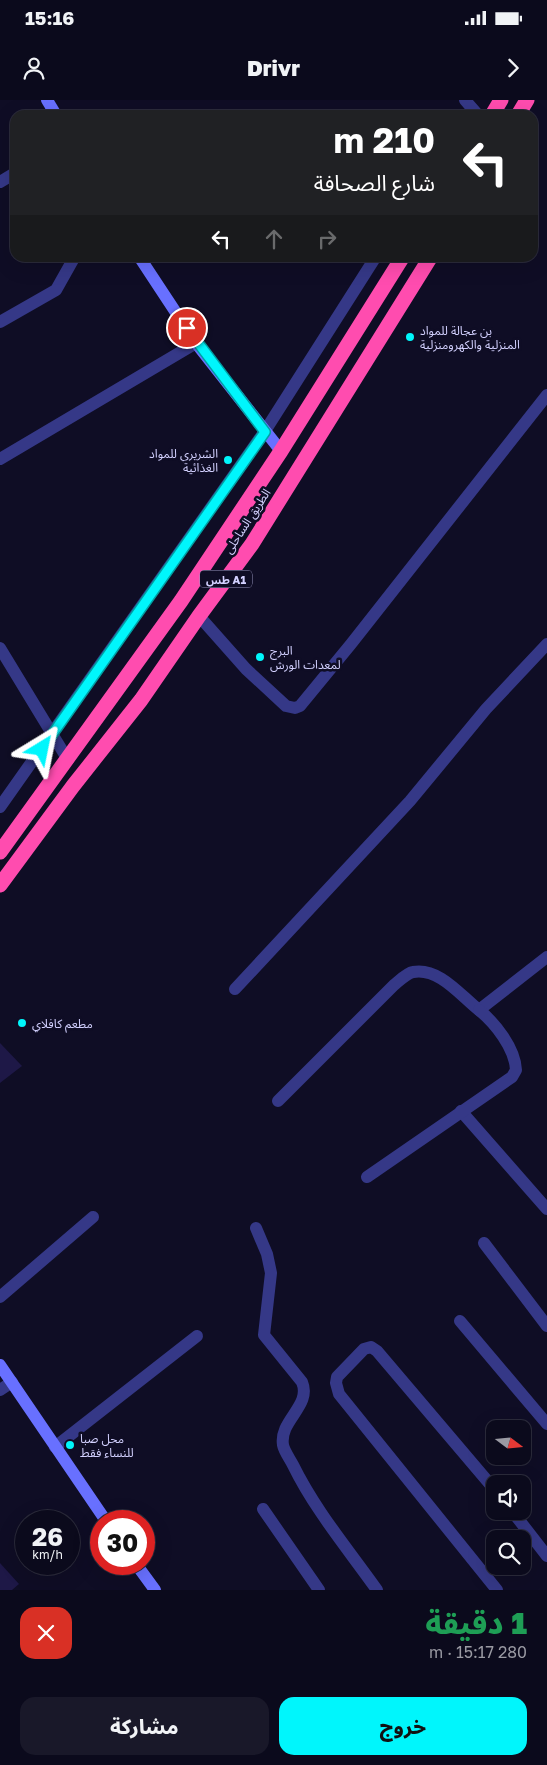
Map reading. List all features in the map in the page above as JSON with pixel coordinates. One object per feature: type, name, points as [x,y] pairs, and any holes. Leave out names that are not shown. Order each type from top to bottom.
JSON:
[{"type":"highway","name":"الطريق الساحلى","points":[[0,852],[181,601],[281,451],[399,262]]},
{"type":"highway","name":"الطريق الساحلى","points":[[0,886],[73,786],[141,700],[252,544],[428,262]]},
{"type":"street","points":[[0,322],[56,290],[72,262]]},
{"type":"street","points":[[143,262],[196,342],[281,451]]},
{"type":"street","points":[[0,807],[265,432],[372,262]]},
{"type":"street","points":[[0,459],[196,342]]},
{"type":"street","points":[[199,616],[246,669],[286,706],[295,708],[300,706],[547,395]]},
{"type":"street","points":[[236,989],[410,801],[486,708],[547,644]]},
{"type":"street","points":[[0,648],[68,760]]},
{"type":"street","points":[[479,1010],[547,957]]},
{"type":"street","points":[[278,1101],[394,985],[412,972],[429,973],[447,982],[491,1020],[513,1057],[516,1070],[512,1077],[367,1177]]},
{"type":"street","points":[[461,1111],[547,1208]]},
{"type":"street","points":[[0,1297],[93,1218]]},
{"type":"street","points":[[256,1228],[267,1254],[271,1273],[264,1335],[304,1388],[305,1395],[283,1432],[283,1446],[305,1490],[376,1590]]},
{"type":"street","points":[[484,1243],[547,1326]]},
{"type":"street","points":[[460,1321],[547,1424]]},
{"type":"street","points":[[55,1447],[198,1336]]},
{"type":"street","points":[[486,1479],[378,1350],[371,1347],[364,1349],[337,1377],[336,1383],[339,1394],[497,1590]]},
{"type":"street","points":[[0,1365],[98,1510]]},
{"type":"street","points":[[0,1390],[12,1382]]},
{"type":"street","points":[[263,1509],[319,1590]]},
{"type":"street","points":[[519,1520],[547,1556]]},
{"type":"street","points":[[144,1575],[155,1590]]},
{"type":"building","points":[[0,1043],[22,1066],[0,1083]]},
{"type":"building","points":[[0,1563],[19,1584],[12,1590],[0,1590]]},
{"type":"place","name":"بن عجالة للمواد المنزلية والكهرومنزلية","points":[[410,337]]},
{"type":"place","name":"الشريري للمواد الغذائية","points":[[228,460]]},
{"type":"place","name":"البرج لمعدات الورش","points":[[260,657]]},
{"type":"place","name":"مطعم كافلاي","points":[[22,1023]]},
{"type":"place","name":"محل صبا للنساء فقط","points":[[70,1445]]},
{"type":"route","points":[[42,749],[265,432],[187,328]]}]
